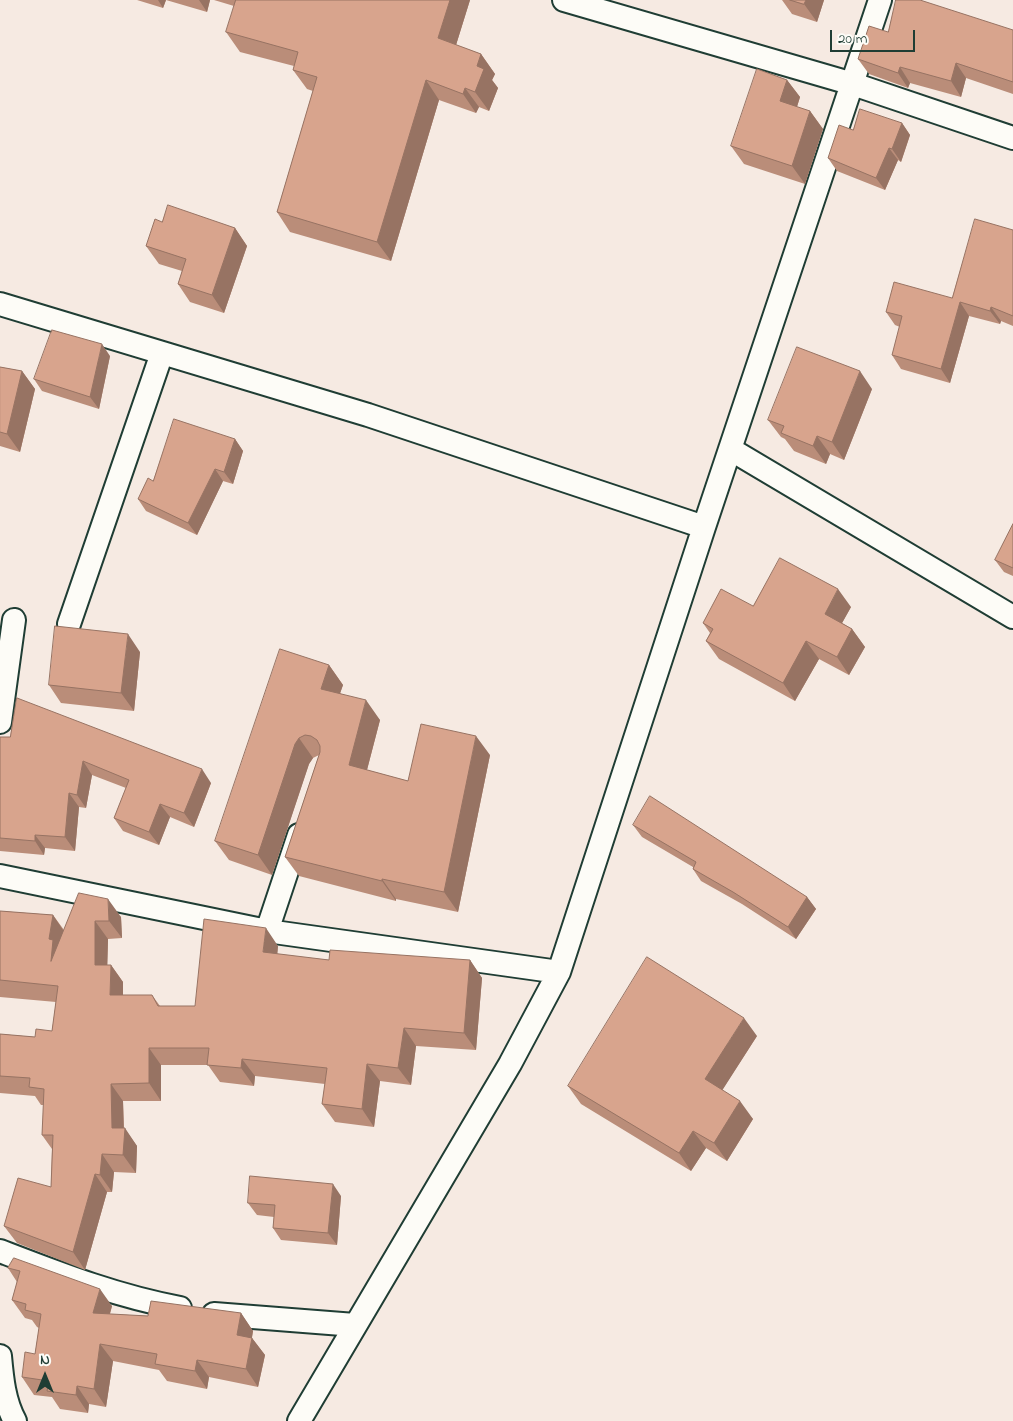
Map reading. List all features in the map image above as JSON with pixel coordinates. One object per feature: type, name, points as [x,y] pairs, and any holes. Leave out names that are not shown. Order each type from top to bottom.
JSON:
[{"type":"street","points":[[564,0],[853,84],[1013,138]]},
{"type":"street","points":[[299,1421],[510,1064],[559,972],[696,524],[730,449],[880,0]]},
{"type":"street","points":[[0,304],[368,416],[696,524]]},
{"type":"street","points":[[69,624],[162,353]]},
{"type":"street","points":[[730,449],[1013,617]]},
{"type":"street","points":[[0,722],[14,620]]},
{"type":"street","points":[[267,931],[306,813]]},
{"type":"street","points":[[0,876],[267,931],[559,972]]},
{"type":"street","points":[[0,1251],[86,1284],[143,1301],[220,1315],[355,1325]]},
{"type":"street","points":[[0,1356],[9,1410],[15,1421]]},
{"type":"building","points":[[236,0],[450,0],[438,38],[481,54],[477,66],[484,69],[475,92],[465,88],[463,94],[426,80],[377,242],[277,212],[317,77],[293,70],[298,52],[226,32]]},
{"type":"building","points":[[790,0],[806,0],[804,4]]},
{"type":"building","points":[[896,0],[920,0],[1013,30],[1013,82],[956,63],[951,81],[900,67],[898,73],[858,59],[869,26],[888,32]]},
{"type":"building","points":[[757,69],[787,80],[780,101],[810,111],[792,166],[731,146]]},
{"type":"building","points":[[860,109],[902,123],[892,149],[889,148],[876,178],[828,158],[839,125],[853,130]]},
{"type":"building","points":[[168,205],[235,228],[212,295],[178,284],[186,259],[146,246],[155,219],[162,222]]},
{"type":"building","points":[[975,219],[1013,230],[1013,316],[991,307],[990,311],[960,302],[941,369],[892,355],[902,316],[886,312],[894,282],[952,298]]},
{"type":"building","points":[[52,330],[102,344],[90,397],[34,379]]},
{"type":"building","points":[[797,347],[860,371],[832,442],[817,436],[813,446],[781,433],[784,426],[768,420]]},
{"type":"building","points":[[0,367],[22,371],[7,434],[0,432]]},
{"type":"building","points":[[174,419],[235,439],[224,472],[215,469],[188,523],[138,499],[148,478],[153,481]]},
{"type":"building","points":[[1013,524],[1013,568],[995,560]]},
{"type":"building","points":[[780,558],[838,589],[825,614],[852,629],[837,657],[806,641],[783,683],[706,641],[713,629],[703,623],[721,589],[753,606]]},
{"type":"building","points":[[55,626],[128,634],[121,693],[49,685]]},
{"type":"building","points":[[280,649],[329,665],[321,689],[366,700],[349,765],[408,781],[421,724],[476,736],[444,892],[382,879],[382,881],[285,857],[320,752],[317,740],[311,736],[305,735],[299,738],[295,744],[258,855],[215,841]]},
{"type":"building","points":[[17,698],[202,769],[184,813],[160,804],[149,832],[114,818],[129,780],[83,761],[77,795],[69,793],[65,837],[35,835],[35,841],[0,838],[0,737],[10,737]]},
{"type":"building","points":[[650,796],[807,897],[788,927],[693,869],[696,862],[633,825]]},
{"type":"building","points":[[79,893],[108,899],[109,921],[95,921],[95,965],[111,965],[110,995],[152,995],[158,1006],[195,1006],[204,919],[266,928],[263,952],[329,960],[330,950],[470,960],[464,1033],[404,1028],[398,1068],[367,1064],[362,1109],[322,1104],[327,1068],[242,1059],[241,1068],[207,1065],[209,1048],[149,1048],[149,1083],[111,1084],[112,1128],[125,1128],[123,1155],[102,1154],[100,1175],[95,1174],[73,1252],[4,1226],[18,1178],[51,1187],[53,1135],[42,1135],[44,1089],[29,1087],[30,1078],[0,1076],[0,1034],[35,1037],[36,1029],[52,1031],[58,986],[0,980],[0,911],[53,915],[49,939],[53,940],[51,961]]},
{"type":"building","points":[[647,957],[744,1018],[705,1079],[740,1101],[714,1143],[693,1131],[679,1153],[568,1086]]},
{"type":"building","points":[[250,1176],[333,1184],[328,1233],[273,1228],[275,1205],[248,1203]]},
{"type":"building","points":[[14,1258],[100,1289],[93,1313],[148,1316],[151,1301],[241,1313],[237,1335],[252,1338],[246,1369],[197,1360],[195,1371],[155,1364],[157,1354],[100,1344],[94,1389],[77,1386],[76,1395],[47,1391],[49,1381],[22,1377],[25,1352],[35,1354],[41,1314],[25,1310],[26,1304],[12,1300],[20,1271],[8,1268]]}]
